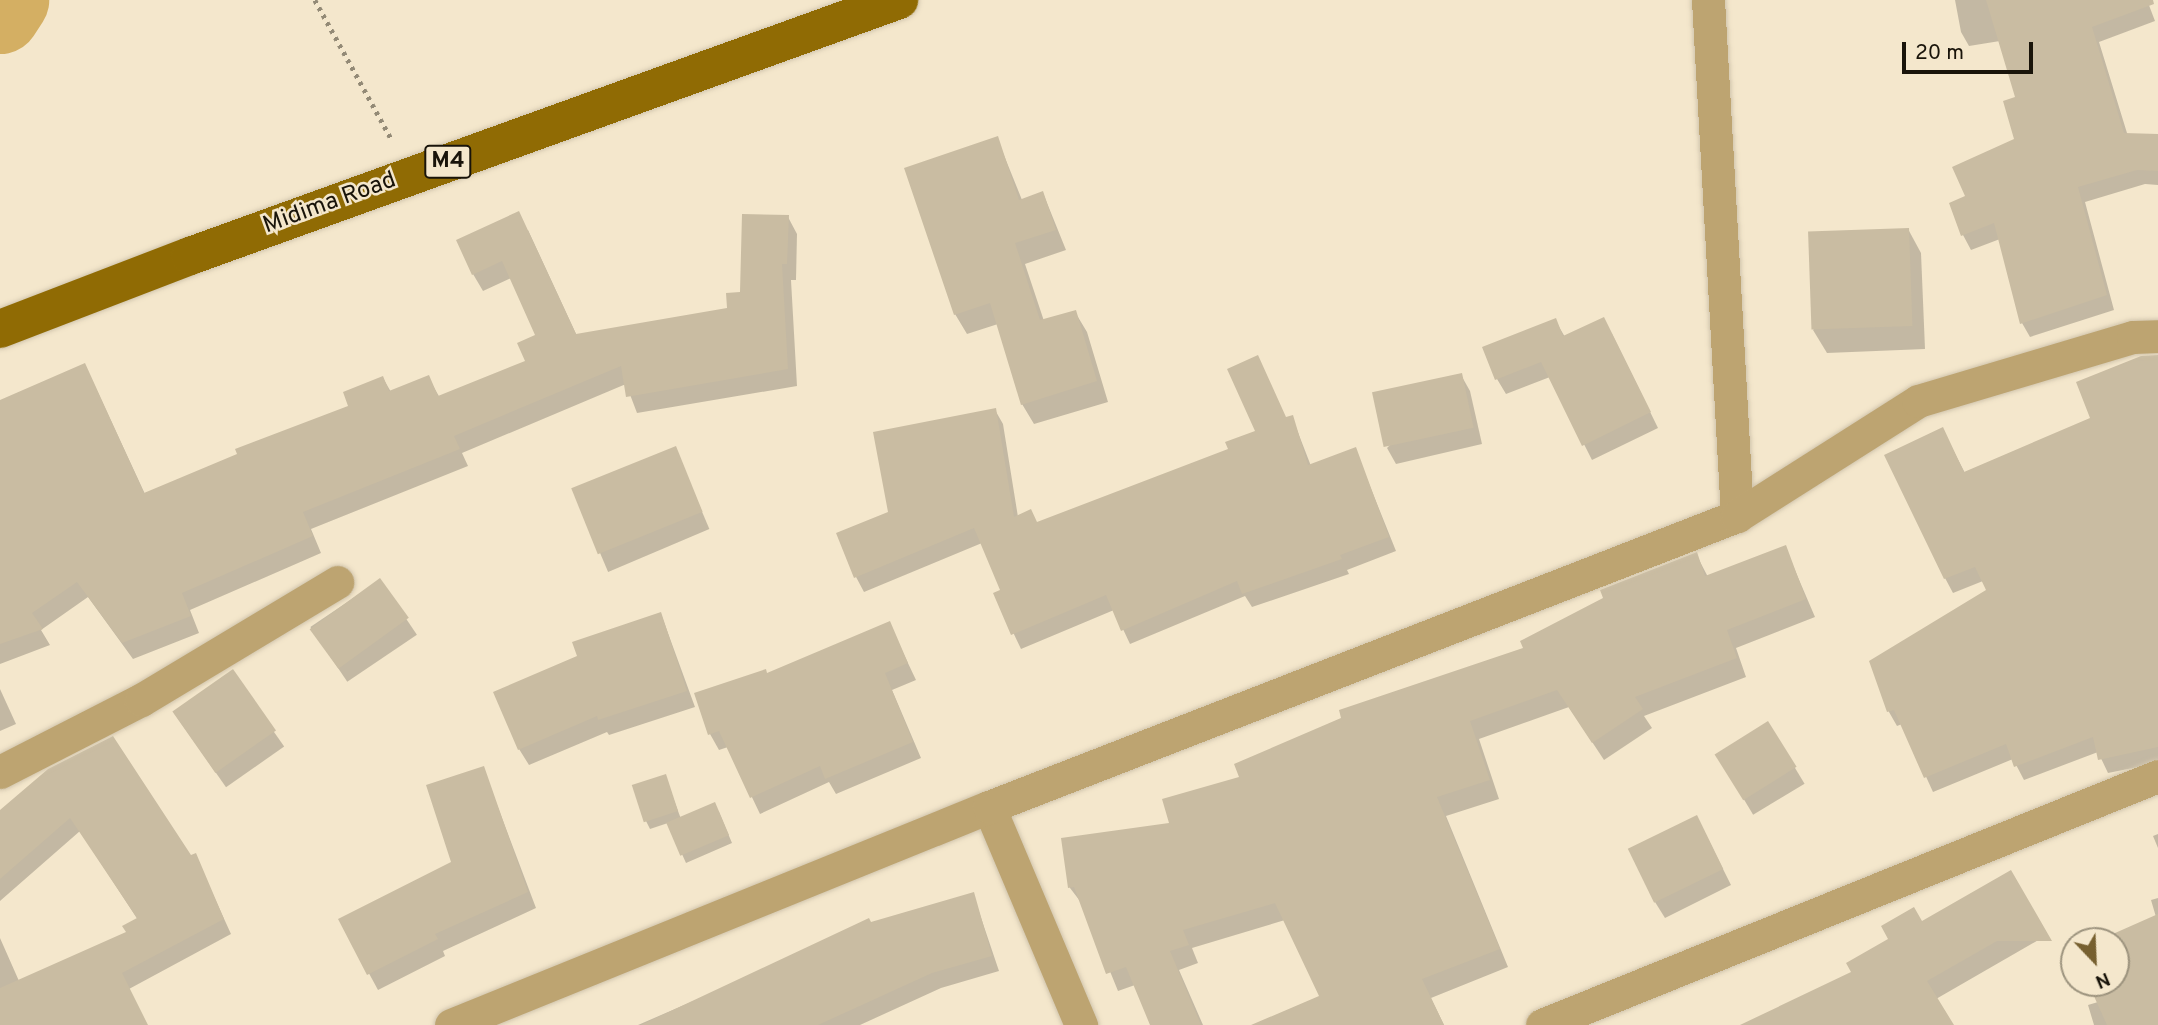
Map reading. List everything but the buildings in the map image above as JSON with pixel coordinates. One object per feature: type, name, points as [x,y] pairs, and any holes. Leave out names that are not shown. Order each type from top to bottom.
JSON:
[{"type":"main road","name":"Midima Road","points":[[0,329],[411,175],[899,0]]},
{"type":"street","points":[[1708,0],[1737,516]]},
{"type":"street","points":[[451,1025],[989,807],[1737,516],[1918,401],[2133,338],[2158,336]]},
{"type":"street","points":[[0,772],[141,700],[337,582]]},
{"type":"street","points":[[1542,1025],[2158,776]]},
{"type":"street","points":[[989,807],[1081,1025]]},
{"type":"path","points":[[315,0],[411,175]]},
{"type":"waterway","points":[[0,14],[9,0]]}]
